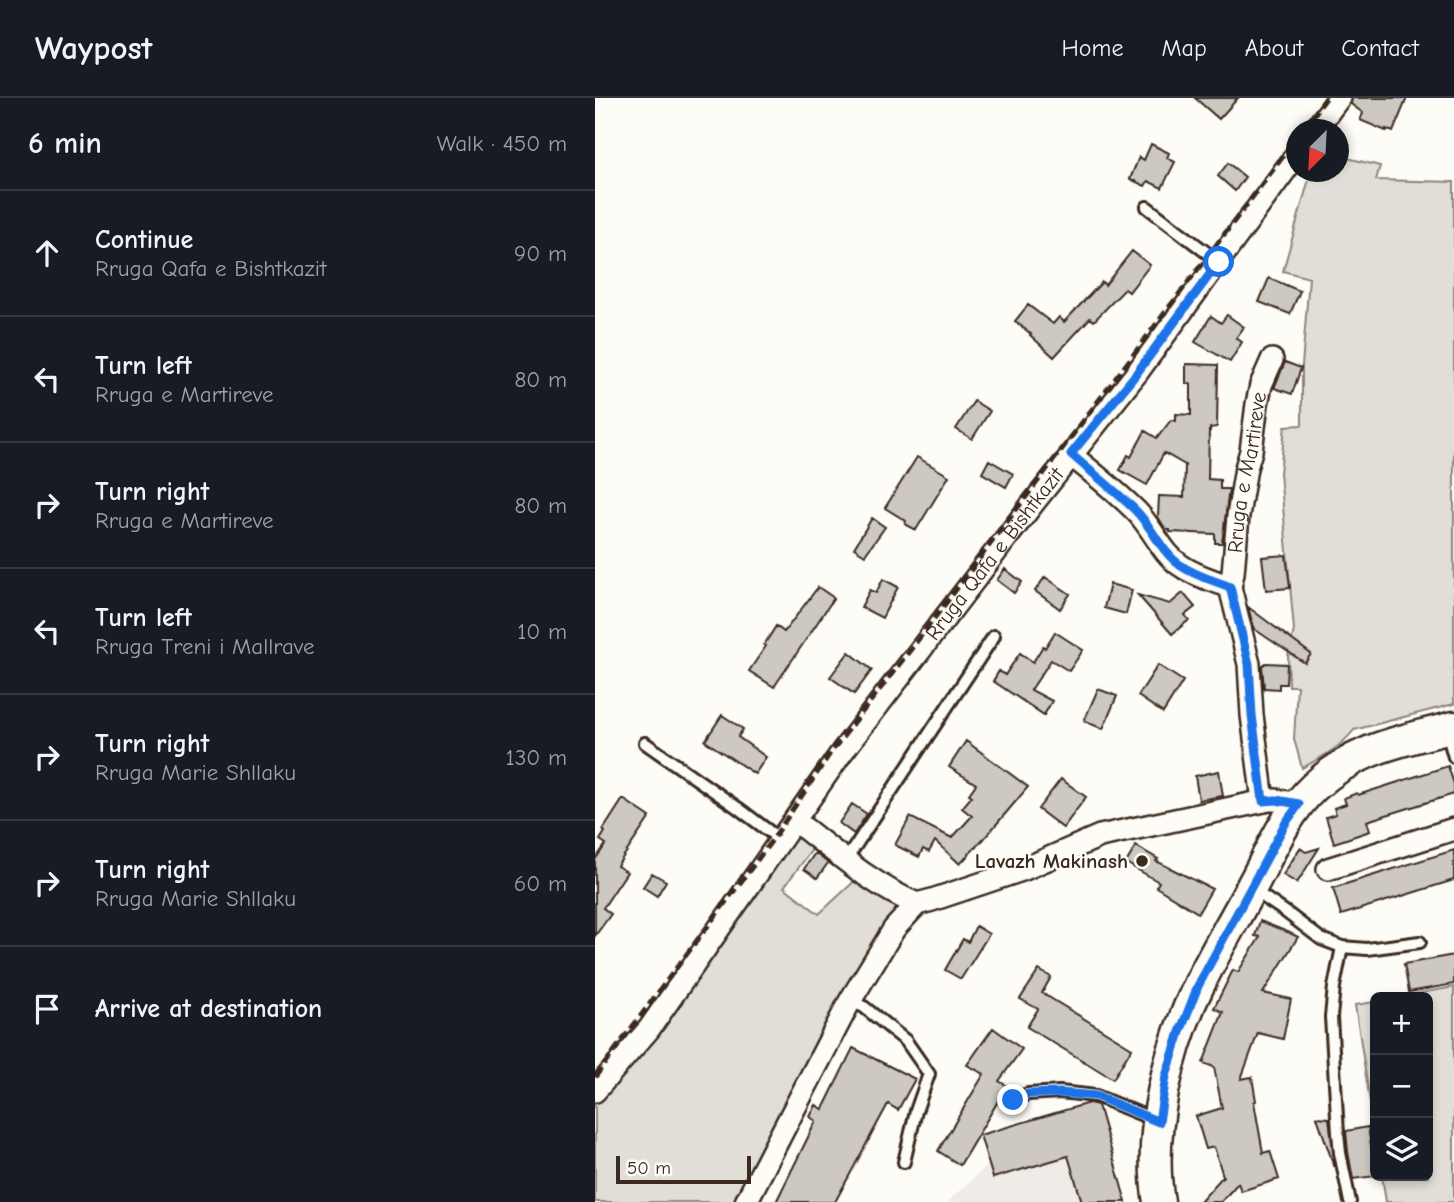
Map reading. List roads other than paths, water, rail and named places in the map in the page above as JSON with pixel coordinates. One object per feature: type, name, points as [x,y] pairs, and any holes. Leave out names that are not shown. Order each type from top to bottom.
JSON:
[{"type":"main road","points":[[1159,1202],[1156,1160],[1159,1122],[1166,1076],[1180,1032],[1193,997],[1221,940],[1285,824],[1313,787],[1358,755],[1392,742],[1451,738]]},
{"type":"street","points":[[1323,119],[1339,98]]},
{"type":"street","name":"Rruga Qafa e Bishtkazit","points":[[595,1091],[649,1029],[842,752],[1071,454],[1136,374],[1286,169]]},
{"type":"street","name":"Rruga e Martireve","points":[[1263,801],[1252,715],[1249,664],[1230,587],[1238,516],[1251,452],[1257,404],[1261,384],[1272,360]]},
{"type":"street","name":"Rruga e Martireve","points":[[1071,454],[1136,511],[1152,530],[1165,553],[1189,571],[1230,587]]},
{"type":"street","points":[[746,1202],[850,1001],[894,929],[917,904],[1022,870],[1100,836],[1263,801],[1299,804]]},
{"type":"street","points":[[795,821],[898,896],[917,904]]},
{"type":"street","points":[[1328,869],[1454,828]]},
{"type":"lane","points":[[1147,207],[1219,262]]},
{"type":"lane","points":[[846,860],[994,636]]},
{"type":"lane","points":[[646,743],[739,807],[782,841]]},
{"type":"lane","points":[[1251,889],[1321,939],[1342,947],[1367,949],[1420,942]]},
{"type":"lane","points":[[1342,947],[1331,1017],[1340,1153],[1350,1202]]},
{"type":"lane","points":[[850,1001],[863,1007],[907,1041],[929,1074],[916,1111],[904,1162]]},
{"type":"lane","points":[[1013,1100],[1028,1094],[1096,1096],[1159,1122]]},
{"type":"railway","points":[[1311,119],[1326,98]]},
{"type":"railway","points":[[595,1077],[775,836],[831,752],[1286,153]]},
{"type":"place","name":"Lavazh Makinash","points":[[1142,861]]}]
